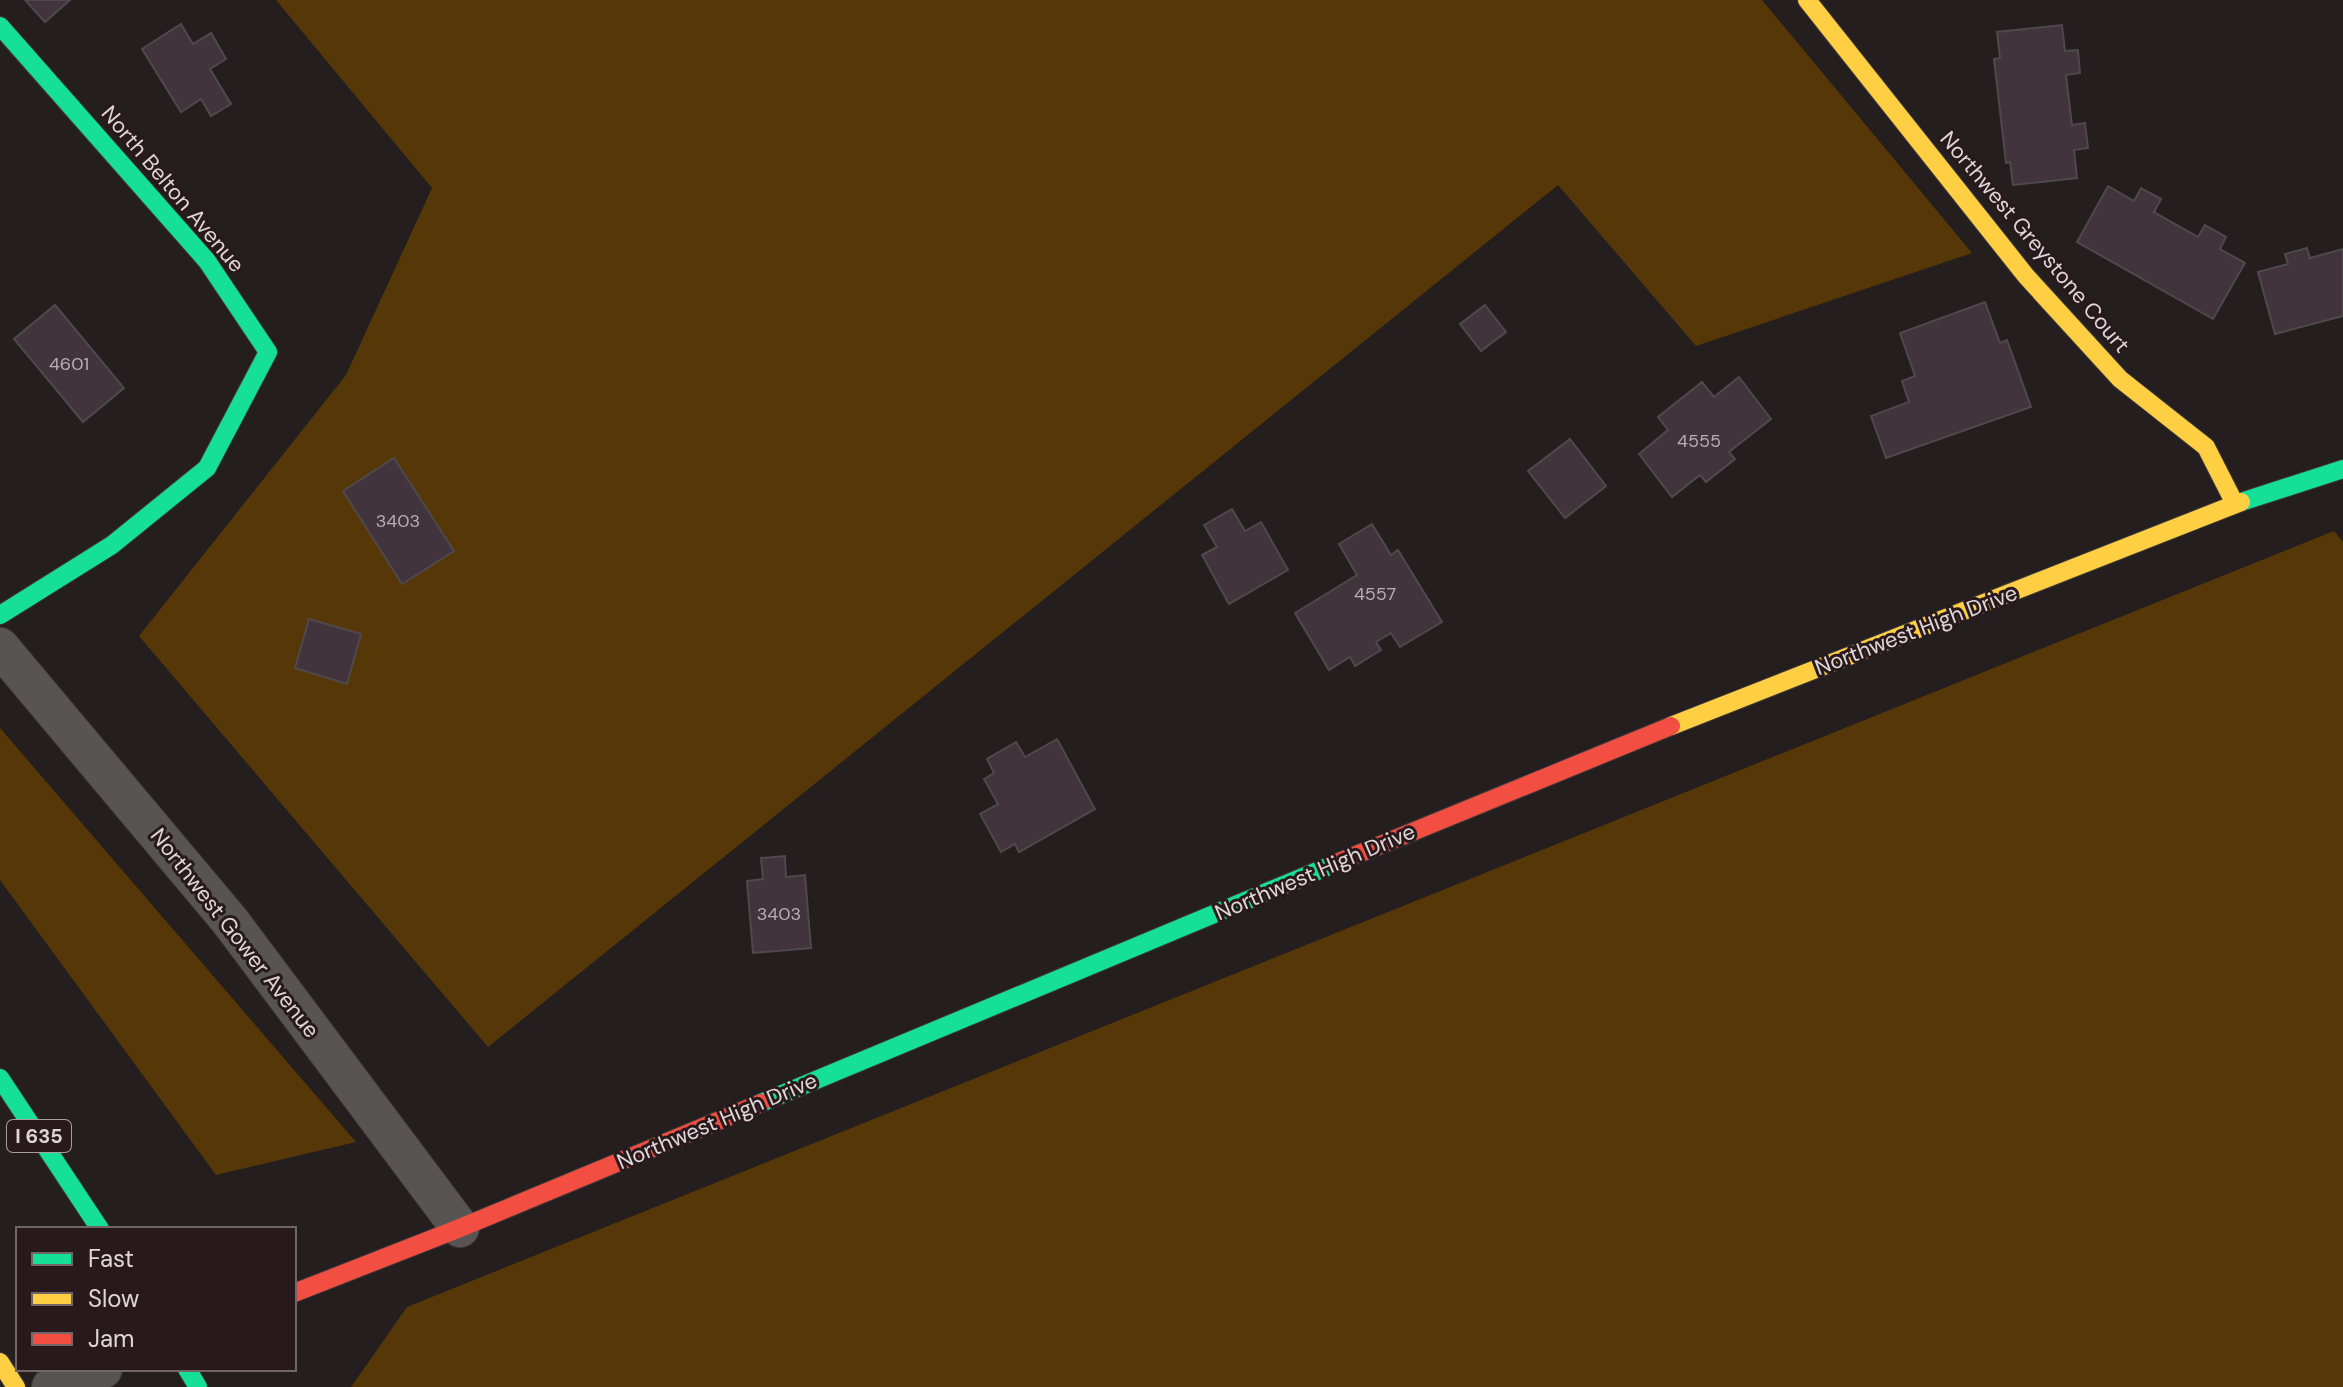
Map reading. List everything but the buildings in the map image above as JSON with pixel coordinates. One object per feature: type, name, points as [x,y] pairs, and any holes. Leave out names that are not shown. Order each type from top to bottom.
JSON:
[{"type":"main road","name":"Northwest Greystone Court","points":[[1807,0],[2026,276],[2120,379],[2206,447],[2235,504]]},
{"type":"main road","name":"North Belton Avenue","points":[[0,26],[207,261],[268,352],[207,468],[112,545],[0,615]]},
{"type":"main road","name":"Northwest High Drive","points":[[296,1292],[460,1228],[1590,758],[2235,504],[2343,469]]},
{"type":"main road","name":"I 635","points":[[0,1078],[99,1227]]},
{"type":"main road","points":[[0,1362],[16,1387]]},
{"type":"street","name":"Northwest Gower Avenue","points":[[0,647],[230,921],[460,1228]]},
{"type":"street","points":[[51,1387],[97,1371]]},
{"type":"shaded area","points":[[276,0],[1762,0],[1972,253],[1696,346],[1558,185],[488,1047],[139,636],[346,375],[432,188]]},
{"type":"shaded area","points":[[2334,531],[2343,542],[2343,1387],[351,1387],[407,1307]]},
{"type":"shaded area","points":[[0,728],[356,1142],[216,1175],[0,880]]},
{"type":"traffic: fast","points":[[0,26],[207,261],[268,352],[207,468],[112,545],[0,615]]},
{"type":"traffic: fast","points":[[2241,502],[2343,469]]},
{"type":"traffic: fast","points":[[761,1103],[1334,864]]},
{"type":"traffic: fast","points":[[0,1078],[99,1227]]},
{"type":"traffic: fast","points":[[188,1371],[198,1387]]},
{"type":"traffic: slow","points":[[1807,0],[2026,276],[2120,379],[2206,447],[2235,504]]},
{"type":"traffic: slow","points":[[1671,726],[2241,502]]},
{"type":"traffic: slow","points":[[0,1362],[16,1387]]},
{"type":"traffic: jam","points":[[1334,864],[1671,726]]},
{"type":"traffic: jam","points":[[296,1292],[761,1103]]}]
